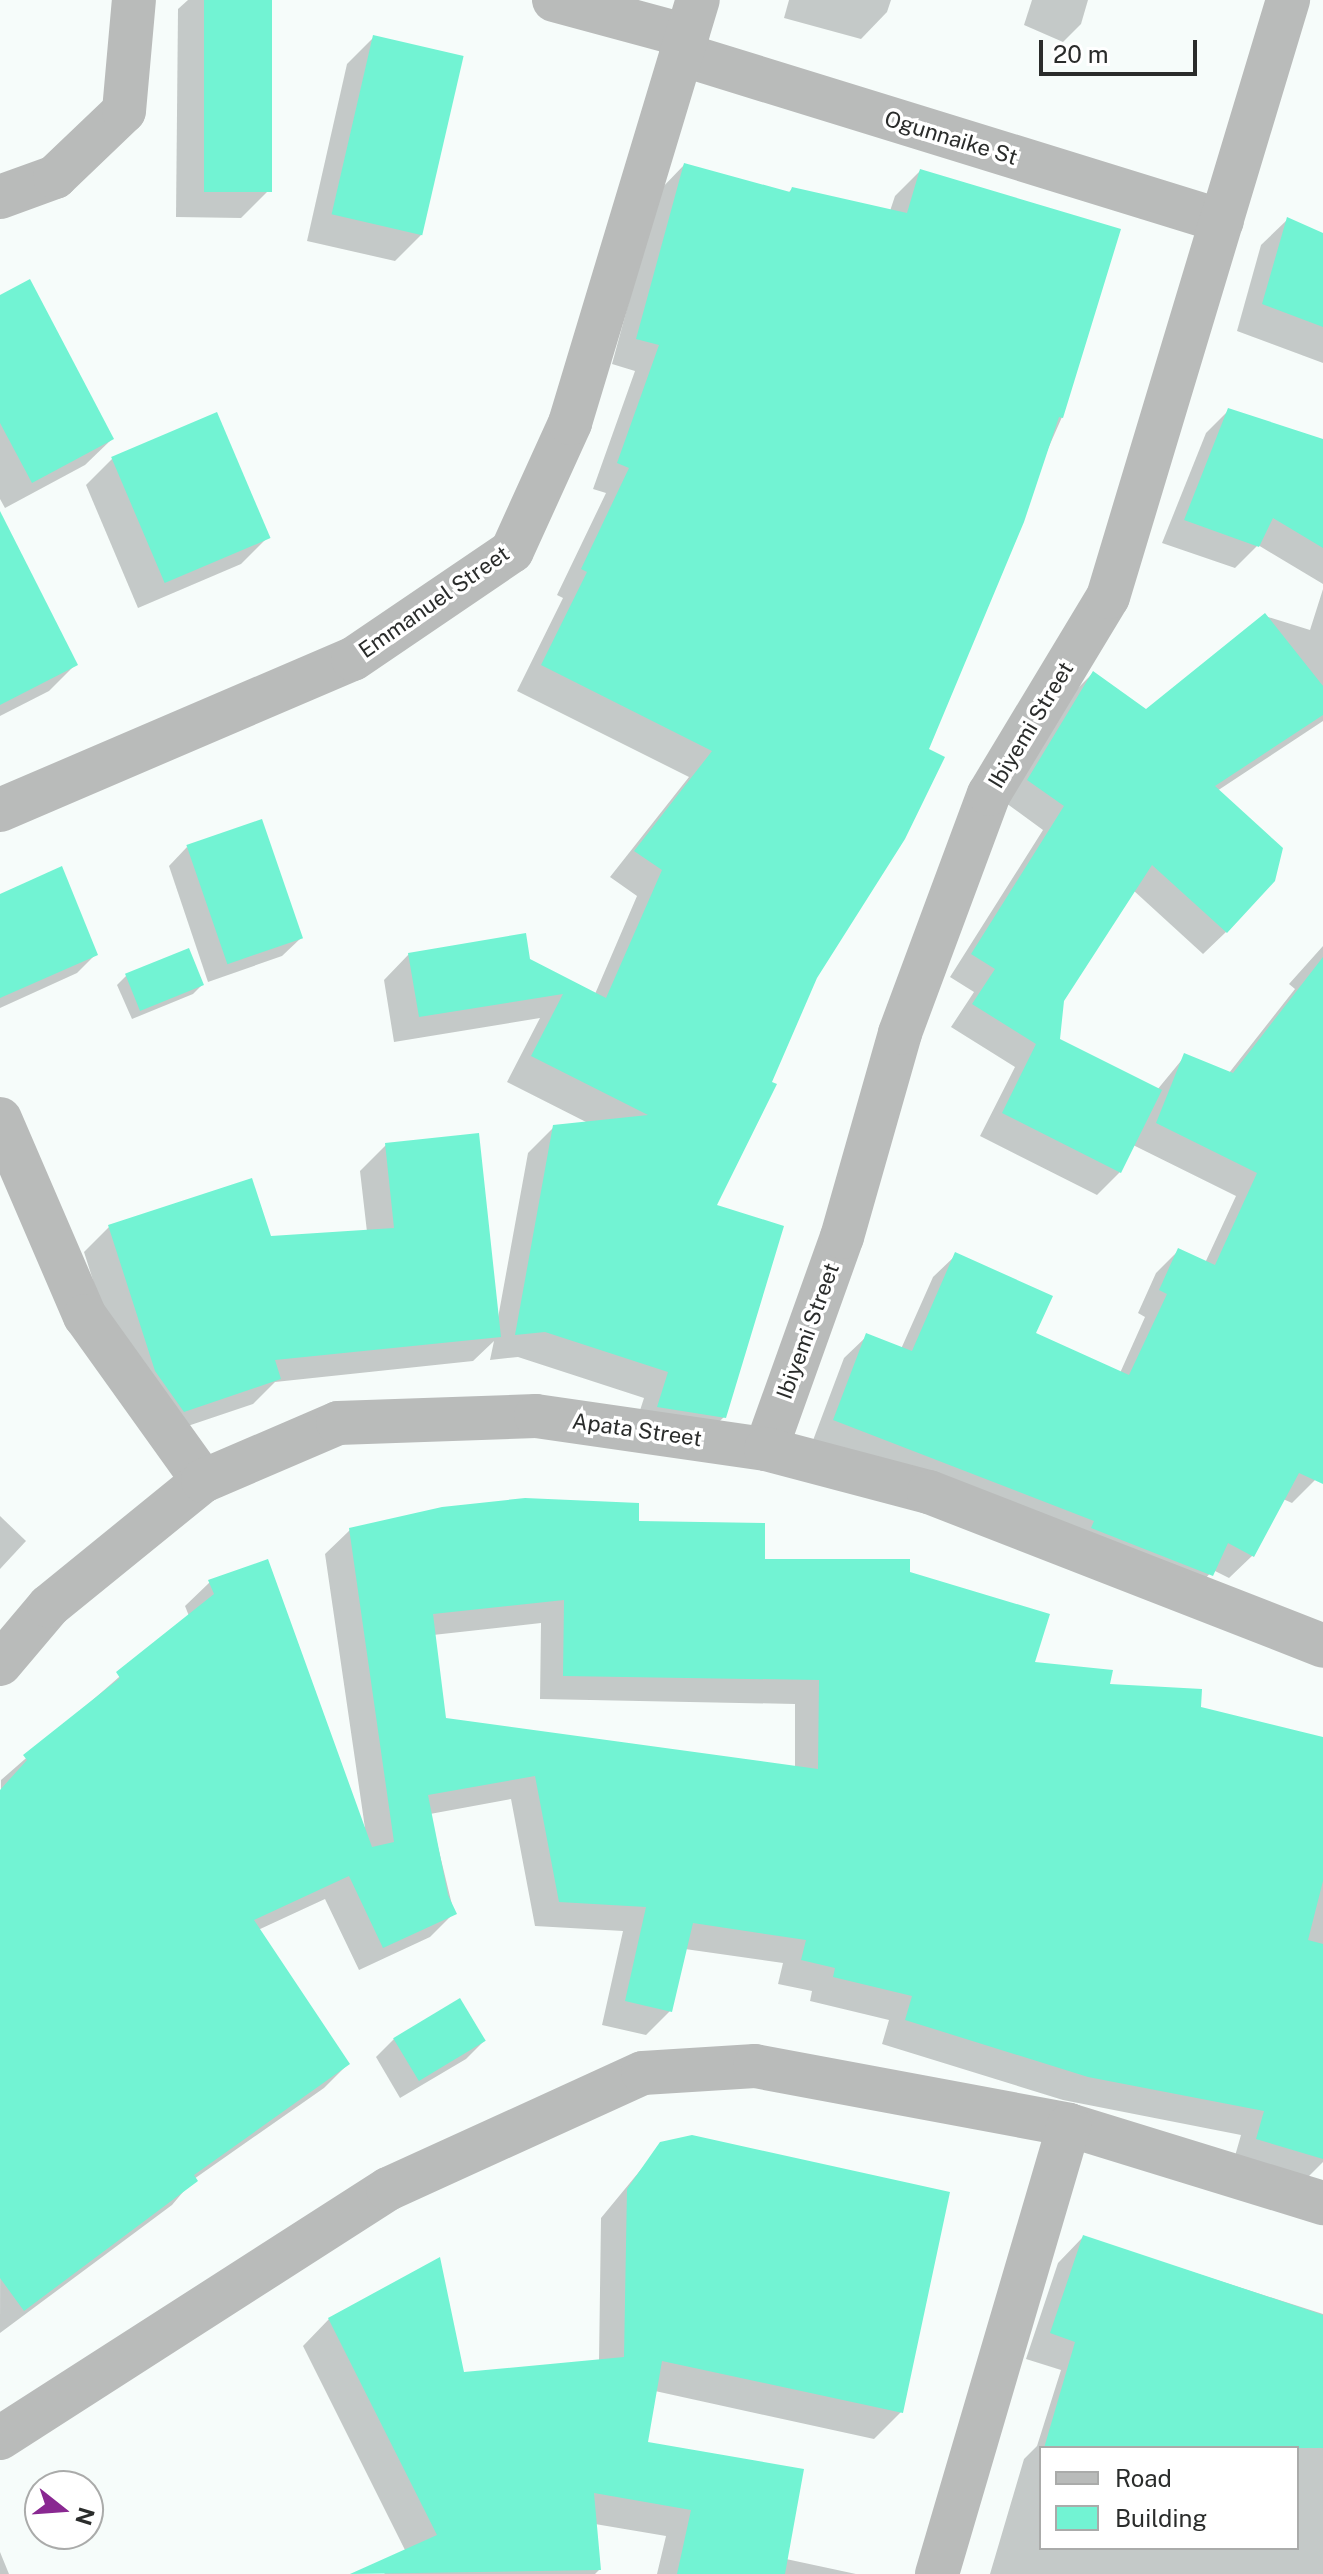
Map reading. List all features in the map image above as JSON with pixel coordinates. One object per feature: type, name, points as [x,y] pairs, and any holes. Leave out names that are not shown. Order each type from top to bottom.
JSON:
[{"type":"street","points":[[0,197],[55,177],[124,111],[134,0]]},
{"type":"street","name":"Ogunnaike St","points":[[554,0],[689,30],[1222,221]]},
{"type":"street","name":"Ibiyemi Street","points":[[766,1449],[842,1237],[900,1033],[989,794],[1108,597],[1288,0]]},
{"type":"street","name":"Emmanuel Street","points":[[0,810],[353,659],[512,551],[570,423],[689,30]]},
{"type":"street","points":[[0,1119],[85,1316],[203,1481]]},
{"type":"street","name":"Apata Street","points":[[0,1664],[49,1606],[203,1481],[338,1423],[536,1416],[766,1449],[929,1492],[1322,1641]]},
{"type":"street","points":[[0,2438],[388,2189],[643,2073],[755,2066],[1069,2125],[1323,2203]]},
{"type":"street","points":[[937,2574],[1069,2125]]},
{"type":"building","points":[[204,0],[272,0],[272,192],[204,192]]},
{"type":"building","points":[[373,35],[464,56],[422,235],[332,214]]},
{"type":"building","points":[[684,163],[790,192],[792,187],[907,213],[920,169],[1121,229],[1063,418],[1059,417],[1024,522],[929,749],[945,757],[905,839],[817,978],[772,1082],[777,1084],[717,1205],[784,1226],[726,1418],[657,1407],[668,1372],[545,1332],[515,1335],[553,1125],[648,1115],[531,1056],[563,994],[419,1017],[408,953],[526,933],[530,959],[606,998],[662,870],[634,851],[712,751],[541,665],[587,572],[581,569],[629,468],[617,463],[659,345],[636,339]]},
{"type":"building","points":[[1287,217],[1323,233],[1323,327],[1262,304]]},
{"type":"building","points":[[30,279],[114,439],[32,483],[0,423],[0,295]]},
{"type":"building","points":[[1228,408],[1323,439],[1323,548],[1273,518],[1259,547],[1184,520]]},
{"type":"building","points":[[217,412],[271,538],[165,583],[111,457]]},
{"type":"building","points":[[0,511],[78,665],[0,705]]},
{"type":"building","points":[[1265,613],[1323,686],[1323,715],[1215,786],[1283,848],[1275,881],[1227,933],[1152,865],[1064,1001],[1060,1039],[1162,1090],[1121,1173],[1002,1113],[1036,1044],[972,1004],[995,969],[971,954],[1064,806],[1027,780],[1093,671],[1146,709]]},
{"type":"building","points":[[262,819],[303,938],[227,964],[186,845]]},
{"type":"building","points":[[62,866],[98,955],[0,998],[0,894]]},
{"type":"building","points":[[189,948],[204,985],[140,1011],[125,974]]},
{"type":"building","points":[[1323,957],[1323,1484],[1299,1473],[1254,1557],[1228,1543],[1213,1576],[1091,1528],[1094,1521],[833,1420],[866,1333],[912,1351],[955,1252],[1053,1296],[1036,1333],[1129,1375],[1167,1294],[1159,1290],[1178,1248],[1215,1265],[1257,1173],[1156,1123],[1184,1053],[1233,1073]]},
{"type":"building","points":[[479,1133],[501,1337],[275,1360],[281,1379],[184,1412],[155,1371],[108,1225],[252,1178],[271,1236],[394,1228],[385,1143]]},
{"type":"building","points":[[525,1498],[639,1503],[639,1521],[765,1523],[765,1559],[910,1559],[910,1572],[1050,1614],[1035,1662],[1113,1670],[1110,1684],[1202,1689],[1201,1707],[1323,1737],[1323,1881],[1308,1940],[1323,1944],[1323,2159],[1256,2139],[1264,2111],[1088,2077],[905,2020],[912,1996],[833,1977],[835,1968],[801,1960],[806,1940],[693,1923],[672,2012],[625,2001],[646,1907],[559,1902],[535,1776],[428,1795],[448,1895],[457,1914],[383,1948],[349,1876],[254,1920],[350,2064],[194,2175],[198,2181],[24,2311],[0,2278],[0,1790],[27,1760],[23,1755],[120,1678],[116,1672],[214,1594],[208,1580],[268,1559],[372,1847],[394,1842],[349,1528],[442,1507]],"holes":[[[564,1600],[563,1676],[819,1680],[818,1769],[446,1718],[433,1614]]]},
{"type":"building","points":[[460,1998],[486,2041],[419,2081],[393,2038]]},
{"type":"building","points":[[692,2135],[950,2192],[903,2413],[662,2361],[648,2442],[804,2469],[785,2574],[677,2574],[691,2510],[594,2493],[601,2570],[350,2574],[437,2535],[328,2318],[440,2257],[464,2372],[624,2357],[627,2189],[660,2142]]},
{"type":"building","points":[[1083,2235],[1323,2315],[1323,2448],[1045,2446],[1075,2342],[1050,2333]]}]
